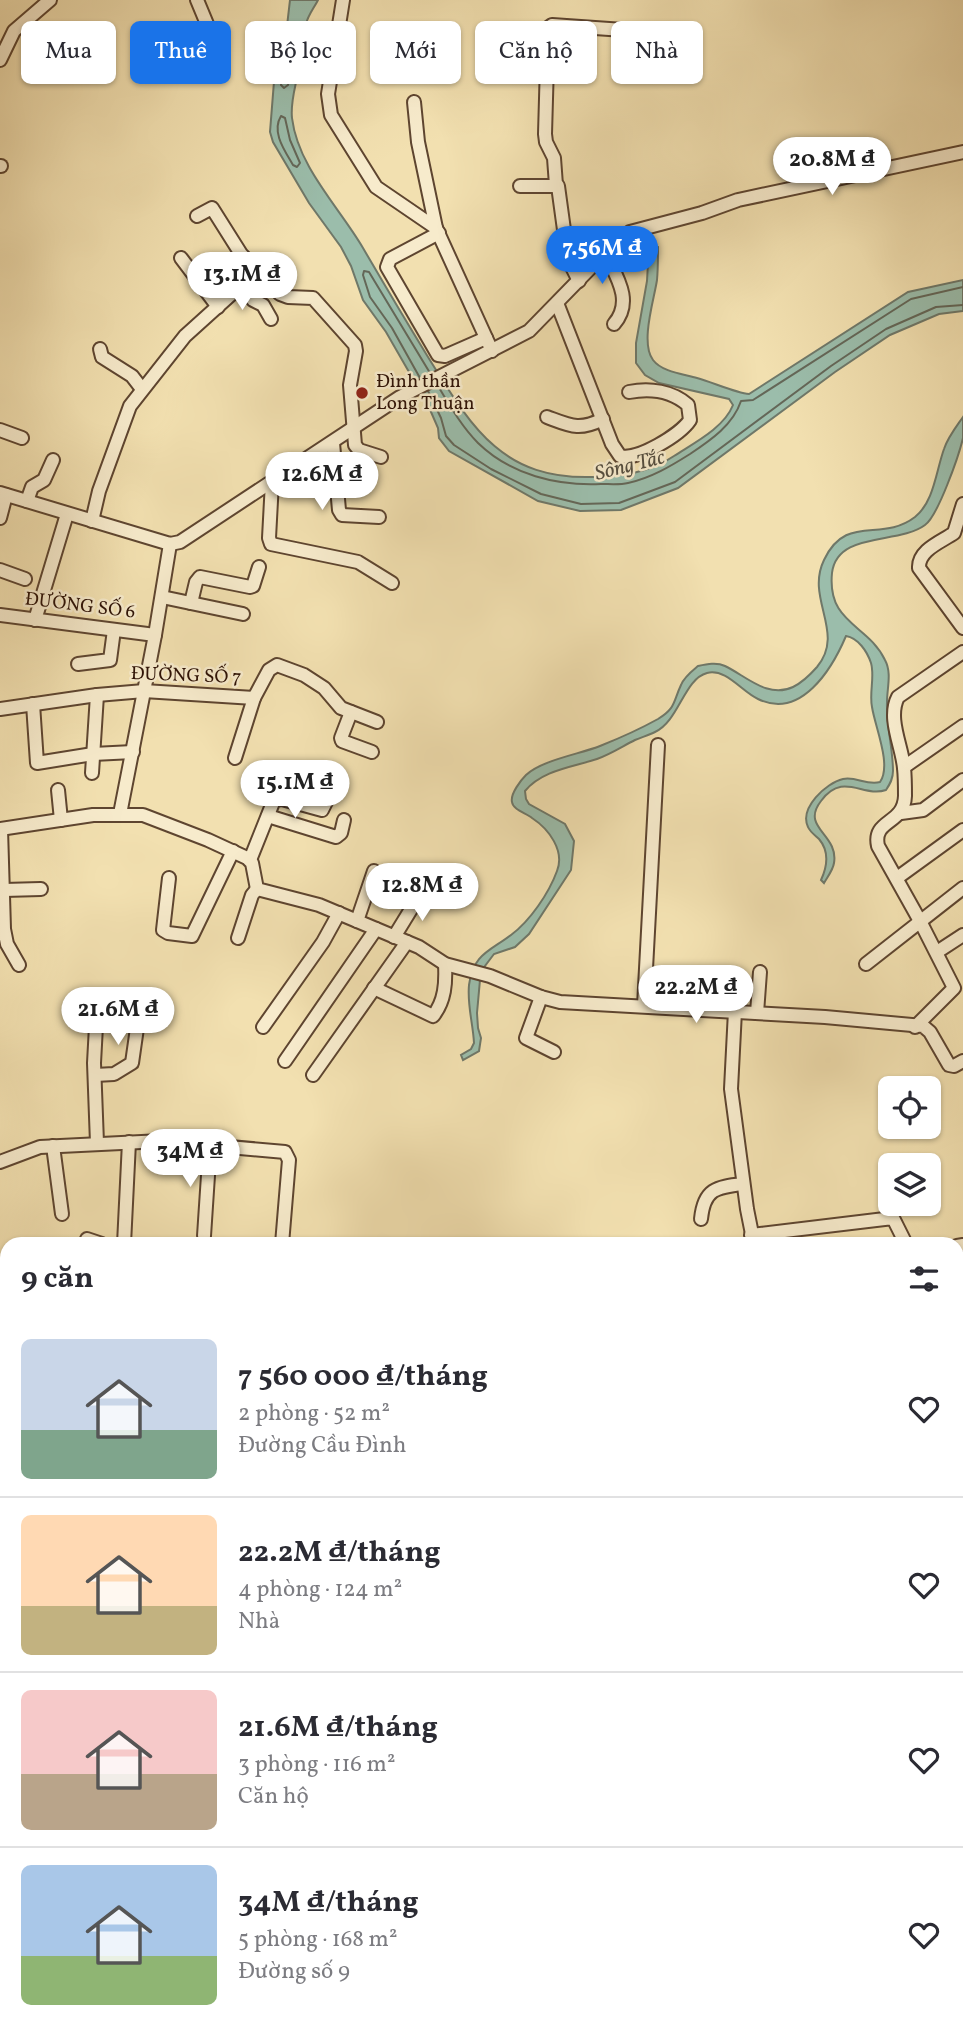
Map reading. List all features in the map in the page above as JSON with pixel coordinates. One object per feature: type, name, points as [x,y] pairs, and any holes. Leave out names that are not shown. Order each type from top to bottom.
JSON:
[{"type":"street","points":[[0,61],[14,31],[50,0]]},
{"type":"street","points":[[197,0],[206,21]]},
{"type":"street","points":[[343,0],[328,94],[329,110],[380,191],[437,231]]},
{"type":"street","points":[[579,281],[568,259],[554,158],[545,134],[548,28],[552,24],[611,29]]},
{"type":"street","points":[[414,102],[418,142],[437,231],[492,351]]},
{"type":"street","points":[[0,518],[3,494],[170,544],[180,542],[400,397],[529,331],[606,252],[631,232],[738,200],[963,152]]},
{"type":"street","points":[[520,186],[556,185]]},
{"type":"street","points":[[197,216],[213,209],[241,254],[280,294],[313,298],[353,342],[356,351],[350,385],[352,430],[356,448],[382,457]]},
{"type":"street","points":[[437,231],[390,259],[387,267],[438,355],[444,356],[486,338]]},
{"type":"street","points":[[606,252],[624,300],[622,315],[614,324]]},
{"type":"street","points":[[181,258],[218,307]]},
{"type":"street","points":[[92,521],[99,491],[130,406],[180,342],[257,271]]},
{"type":"street","points":[[231,273],[253,300],[263,305],[271,319]]},
{"type":"street","points":[[557,303],[617,454],[623,458],[654,447],[690,420],[688,405],[681,399],[652,390],[629,392]]},
{"type":"street","points":[[100,349],[102,357],[132,376],[142,389]]},
{"type":"street","points":[[547,417],[578,428],[603,419]]},
{"type":"street","points":[[0,430],[22,438]]},
{"type":"street","points":[[333,443],[339,510],[342,515],[379,517]]},
{"type":"street","points":[[27,501],[32,487],[44,480],[53,460]]},
{"type":"street","points":[[272,482],[271,544],[358,562],[392,583]]},
{"type":"street","points":[[963,504],[954,533],[918,560],[919,568],[963,628]]},
{"type":"street","points":[[36,620],[67,514]]},
{"type":"street","points":[[954,533],[963,546]]},
{"type":"street","points":[[120,814],[170,544]]},
{"type":"street","points":[[191,603],[196,582],[200,577],[250,587],[253,586],[260,567]]},
{"type":"street","points":[[0,569],[25,579]]},
{"type":"street","points":[[162,597],[243,614]]},
{"type":"street","name":"ĐƯỜNG SỐ 6","points":[[0,615],[155,635]]},
{"type":"street","points":[[78,664],[110,660],[114,630]]},
{"type":"street","points":[[901,813],[905,801],[904,767],[897,732],[896,702],[898,697],[963,652]]},
{"type":"street","name":"ĐƯỜNG SỐ 7","points":[[0,709],[144,691],[254,698],[271,667],[284,666],[324,688],[337,705],[377,722]]},
{"type":"street","points":[[92,773],[97,695]]},
{"type":"street","points":[[235,758],[254,698]]},
{"type":"street","points":[[33,704],[37,763],[93,754],[133,752]]},
{"type":"street","points":[[351,712],[342,741],[372,752]]},
{"type":"street","points":[[904,767],[963,726]]},
{"type":"street","points":[[643,1006],[658,745]]},
{"type":"street","points":[[915,1027],[959,985],[937,952],[877,840],[880,829],[901,813],[923,810],[963,780]]},
{"type":"street","points":[[58,790],[61,820]]},
{"type":"street","points":[[238,938],[257,889],[250,860],[274,800],[278,798],[319,810],[324,808],[328,798]]},
{"type":"street","points":[[19,965],[7,944],[4,929],[0,829],[120,814],[143,815],[250,860]]},
{"type":"street","points":[[268,816],[336,836],[341,833],[344,820]]},
{"type":"street","points":[[897,878],[963,830]]},
{"type":"street","points":[[169,877],[162,927],[168,933],[192,936],[233,851]]},
{"type":"street","points":[[357,921],[374,871]]},
{"type":"street","points":[[866,964],[963,888]]},
{"type":"street","points":[[4,890],[41,889]]},
{"type":"street","points":[[257,889],[319,905],[407,942],[449,965],[491,976],[560,1002],[825,1017],[923,1027],[930,1032],[948,1065],[954,1066],[963,1060]]},
{"type":"street","points":[[394,937],[421,893]]},
{"type":"street","points":[[263,1027],[323,942],[339,913]]},
{"type":"street","points":[[285,1060],[376,929]]},
{"type":"street","points":[[937,952],[963,935]]},
{"type":"street","points":[[313,1075],[407,942]]},
{"type":"street","points":[[374,988],[433,1016],[442,1000],[449,965]]},
{"type":"street","points":[[757,1013],[760,972]]},
{"type":"street","points":[[541,997],[526,1038],[554,1052]]},
{"type":"street","points":[[735,1011],[731,1089],[752,1237]]},
{"type":"street","points":[[95,1075],[114,1074],[130,1065],[138,1021]]},
{"type":"street","points":[[96,1026],[97,1143]]},
{"type":"street","points":[[0,1162],[40,1147],[97,1143],[162,1141],[285,1152],[282,1237]]},
{"type":"street","points":[[124,1237],[129,1142]]},
{"type":"street","points":[[204,1236],[210,1145]]},
{"type":"street","points":[[53,1146],[62,1214]]},
{"type":"street","points":[[701,1219],[702,1203],[706,1197],[720,1187],[743,1184]]},
{"type":"street","points":[[772,1237],[893,1218],[902,1237]]},
{"type":"water","points":[[290,0],[318,0],[307,21],[288,21]]},
{"type":"water","points":[[274,84],[296,84],[292,118],[302,153],[459,405],[492,444],[512,459],[534,469],[561,476],[625,474],[665,462],[708,434],[723,421],[733,405],[729,399],[659,383],[645,375],[636,363],[636,343],[647,281],[649,245],[658,247],[657,280],[648,332],[649,353],[653,360],[667,370],[744,393],[749,394],[908,292],[963,280],[963,311],[939,314],[890,335],[835,372],[678,488],[621,510],[580,511],[538,501],[449,451],[439,438],[438,428],[428,405],[386,332],[363,300],[341,247],[309,203],[273,142],[270,132]]},
{"type":"water","points":[[963,417],[963,438],[957,458],[942,498],[925,525],[845,551],[836,560],[832,573],[832,590],[836,603],[850,622],[878,648],[887,665],[887,711],[893,771],[886,790],[878,792],[845,786],[829,792],[821,801],[815,818],[834,853],[833,866],[824,883],[821,880],[826,865],[825,849],[809,829],[807,812],[816,797],[836,781],[852,779],[880,782],[884,766],[871,702],[871,663],[862,646],[846,636],[823,676],[801,697],[788,703],[774,704],[752,696],[721,674],[707,673],[693,683],[663,727],[602,757],[540,778],[525,791],[529,804],[565,824],[574,841],[571,870],[529,934],[515,947],[494,954],[485,966],[480,980],[477,1013],[481,1038],[479,1051],[463,1060],[461,1055],[471,1049],[474,1043],[469,985],[474,966],[484,954],[511,935],[532,914],[549,888],[559,863],[557,848],[549,834],[513,805],[513,795],[521,780],[541,765],[600,746],[658,719],[671,708],[684,679],[698,666],[722,665],[758,685],[775,690],[784,690],[803,681],[817,667],[825,654],[828,641],[819,588],[819,574],[824,560],[843,537],[902,524],[921,511],[930,495],[946,445]]},
{"type":"place","name":"Đình thần Long Thuận","points":[[362,393]]},
{"type":"water label","name":"Sông Tắc","points":[[630,466]]}]
